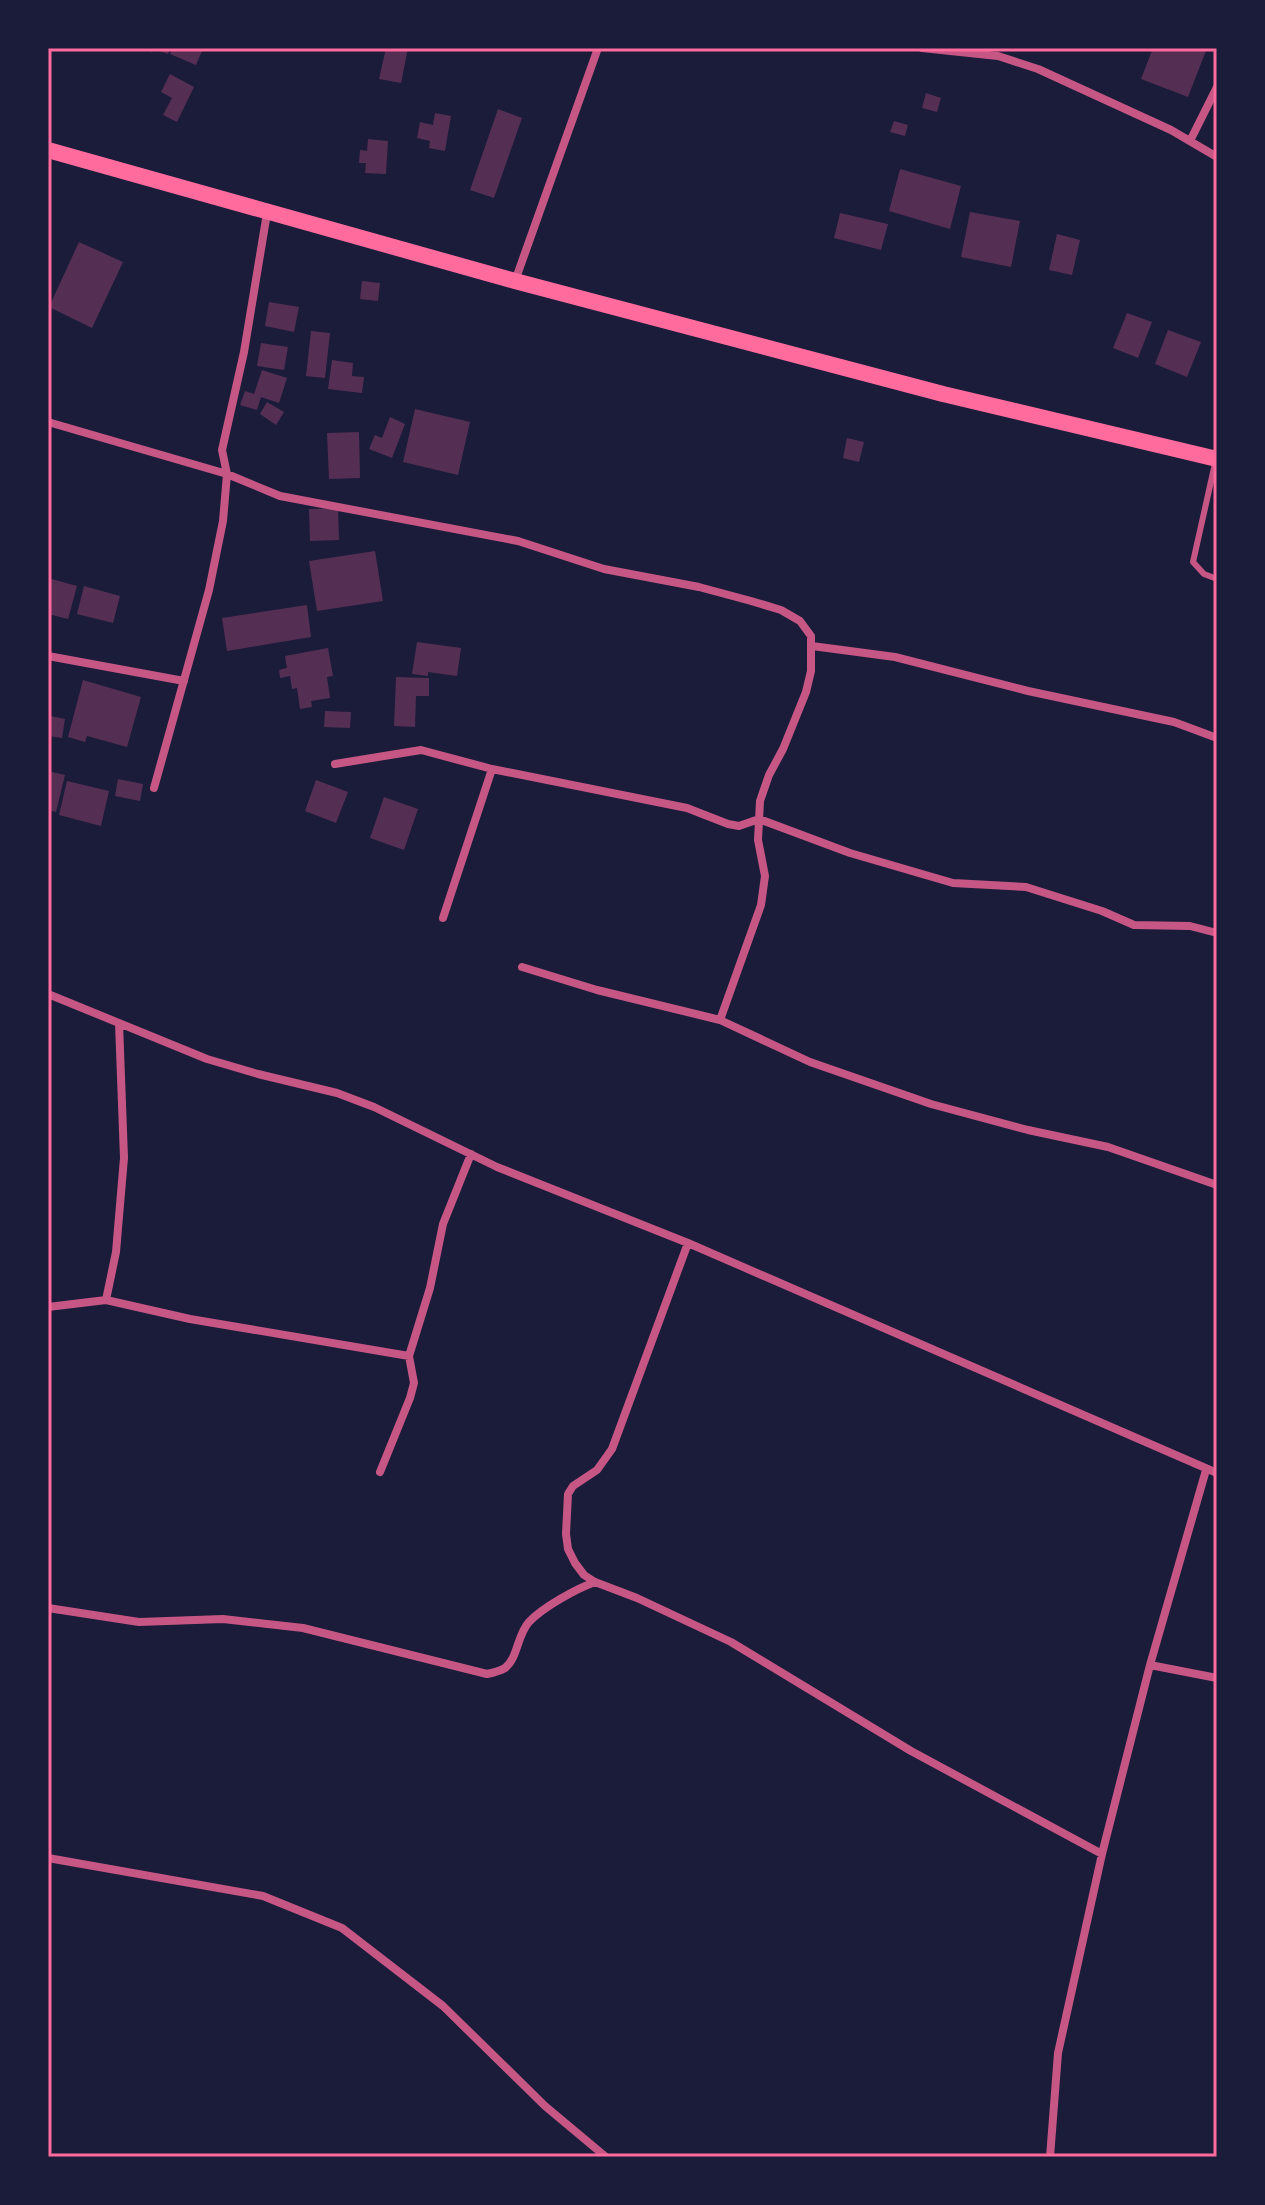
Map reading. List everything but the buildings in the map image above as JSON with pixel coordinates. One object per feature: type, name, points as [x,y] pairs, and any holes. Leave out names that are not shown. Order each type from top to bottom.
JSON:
[{"type":"main road","points":[[48,150],[515,281],[943,394],[1217,459]]},
{"type":"street","points":[[515,281],[598,48]]},
{"type":"street","points":[[922,48],[999,52],[1159,124],[1217,157]]},
{"type":"street","points":[[1190,141],[1217,87]]},
{"type":"street","points":[[154,788],[209,590],[223,521],[227,474],[222,450],[244,352],[267,213]]},
{"type":"street","points":[[48,422],[227,474],[280,496],[518,541],[604,569],[699,587],[751,601],[781,610],[800,621],[811,636],[811,671],[806,692],[760,801],[759,852],[765,876],[761,905],[720,1020]]},
{"type":"street","points":[[812,646],[895,657],[1028,691],[1174,722],[1217,738]]},
{"type":"street","points":[[48,656],[184,681]]},
{"type":"street","points":[[335,764],[421,750],[492,769],[687,808],[728,824],[739,826],[759,819],[850,853],[953,883],[1026,887],[1102,911],[1134,925],[1190,926],[1217,933]]},
{"type":"street","points":[[443,918],[492,769]]},
{"type":"street","points":[[522,967],[597,990],[720,1020],[810,1062],[931,1104],[1108,1147],[1217,1185]]},
{"type":"street","points":[[48,994],[207,1059],[374,1107],[497,1167],[688,1243],[1217,1473]]},
{"type":"street","points":[[106,1300],[116,1252],[124,1158],[119,1023]]},
{"type":"street","points":[[380,1472],[414,1383],[409,1356],[430,1288],[443,1224],[471,1154]]},
{"type":"street","points":[[688,1243],[612,1449],[597,1470],[573,1486],[568,1494],[568,1549],[584,1575],[731,1642],[911,1751],[1102,1854]]},
{"type":"street","points":[[48,1307],[106,1300],[190,1319],[409,1356]]},
{"type":"street","points":[[1050,2157],[1058,2053],[1102,1854],[1150,1665],[1206,1470]]},
{"type":"street","points":[[48,1608],[139,1622],[223,1619],[303,1628],[487,1674],[509,1664],[520,1635],[529,1622],[573,1590],[595,1582]]},
{"type":"street","points":[[1150,1665],[1217,1678]]},
{"type":"street","points":[[48,1858],[263,1896],[342,1928],[443,2006],[545,2106],[606,2157]]},
{"type":"lane","points":[[1217,459],[1193,562],[1204,574],[1217,579]]}]
